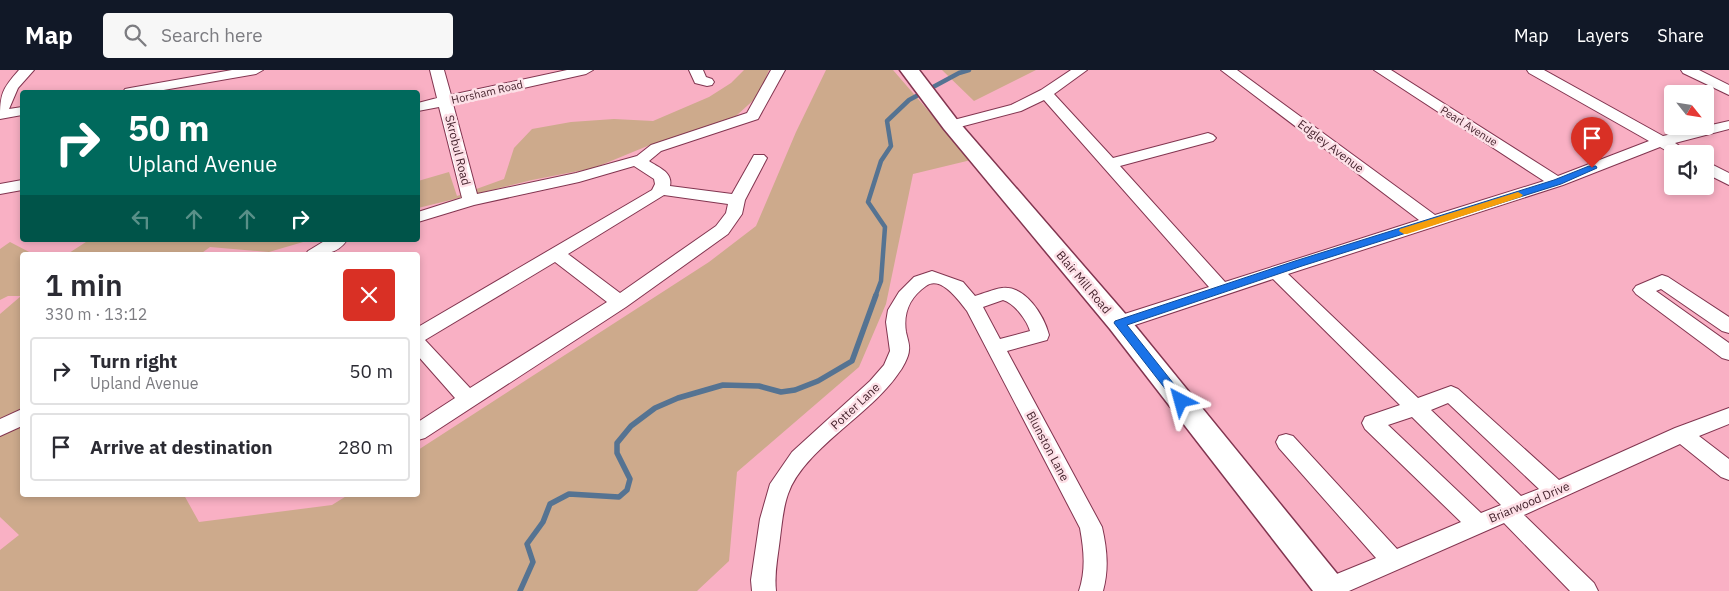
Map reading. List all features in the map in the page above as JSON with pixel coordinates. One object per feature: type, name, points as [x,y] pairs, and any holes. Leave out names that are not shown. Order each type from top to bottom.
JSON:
[{"type":"main road","name":"Blair Mill Road","points":[[911,72],[951,125],[1119,323],[1331,589]]},
{"type":"street","points":[[20,112],[0,115],[11,87],[27,70]]},
{"type":"street","points":[[141,90],[256,70]]},
{"type":"street","name":"Skrobul Road","points":[[437,70],[470,201]]},
{"type":"street","name":"Horsham Road","points":[[420,107],[586,70]]},
{"type":"street","points":[[696,70],[700,80],[707,82]]},
{"type":"street","points":[[420,216],[470,201],[579,177],[642,159],[656,148],[753,116],[778,70]]},
{"type":"street","points":[[951,125],[1016,108],[1046,93],[1080,70]]},
{"type":"street","name":"Edgley Avenue","points":[[1228,70],[1433,222]]},
{"type":"street","name":"Pearl Avenue","points":[[1381,70],[1558,182]]},
{"type":"street","points":[[1534,70],[1669,145]]},
{"type":"street","points":[[1688,70],[1729,90]]},
{"type":"street","points":[[1046,93],[1222,290]]},
{"type":"street","points":[[1119,323],[1558,182],[1662,141],[1729,124]]},
{"type":"street","points":[[1110,164],[1208,138]]},
{"type":"street","points":[[420,431],[620,302],[722,230],[734,214],[738,200],[759,158]]},
{"type":"street","points":[[637,160],[662,177],[661,190]]},
{"type":"street","points":[[1714,171],[1729,180]]},
{"type":"street","points":[[0,189],[20,185]]},
{"type":"street","points":[[420,334],[643,204],[661,190],[738,200]]},
{"type":"street","points":[[319,252],[335,242]]},
{"type":"street","points":[[556,254],[620,302]]},
{"type":"street","points":[[1276,272],[1414,407],[1586,591]]},
{"type":"street","name":"Potter Lane","points":[[764,591],[763,580],[771,519],[778,490],[799,458],[877,386],[891,369],[900,351],[896,322],[897,310],[905,296],[920,281],[932,278],[957,286],[973,306]]},
{"type":"street","points":[[1729,326],[1662,281],[1642,290],[1729,353]]},
{"type":"street","points":[[973,306],[1003,294],[1016,297],[1037,324],[1040,335],[995,346]]},
{"type":"street","name":"Blunston Lane","points":[[973,306],[1091,527],[1097,555],[1096,579],[1091,591]]},
{"type":"street","points":[[420,346],[469,400]]},
{"type":"street","points":[[1478,524],[1372,423],[1451,394],[1556,491]]},
{"type":"street","name":"Briarwood Drive","points":[[1331,589],[1682,434],[1729,416]]},
{"type":"street","points":[[0,428],[20,418]]},
{"type":"street","points":[[1682,434],[1729,471]]},
{"type":"street","points":[[1286,442],[1393,561]]},
{"type":"shaded area","points":[[744,70],[769,70],[758,96],[736,116],[645,147],[594,168],[532,180],[420,208],[420,180],[449,172],[457,196],[504,179],[514,148],[532,129],[571,122],[614,119],[653,121],[709,97],[731,83]]},
{"type":"shaded area","points":[[826,70],[893,70],[971,160],[913,174],[886,304],[859,367],[737,472],[729,561],[697,591],[0,591],[0,550],[19,535],[0,517],[0,314],[20,297],[20,497],[185,497],[199,522],[332,505],[345,497],[420,497],[420,449],[709,262],[756,226],[796,132]]},
{"type":"shaded area","points":[[942,70],[1036,70],[974,101]]},
{"type":"shaded area","points":[[10,242],[29,252],[20,252],[20,296],[8,296],[0,300],[0,249]]},
{"type":"shaded area","points":[[86,242],[303,242],[269,252],[210,247],[203,252],[71,252]]},
{"type":"waterway","points":[[875,297],[881,281],[885,227],[868,202],[881,161],[891,146],[887,121],[909,100],[959,73],[969,70]]},
{"type":"waterway","points":[[520,591],[533,562],[527,544],[543,522],[550,504],[569,494],[619,497],[627,490],[630,479],[617,453],[617,443],[631,426],[655,408],[678,398],[723,385],[759,386],[781,392],[795,390],[818,381],[852,361],[876,295]]},
{"type":"slow traffic","points":[[1404,231],[1518,195]]},
{"type":"route","points":[[1181,401],[1119,323],[1558,182],[1592,168]]}]
